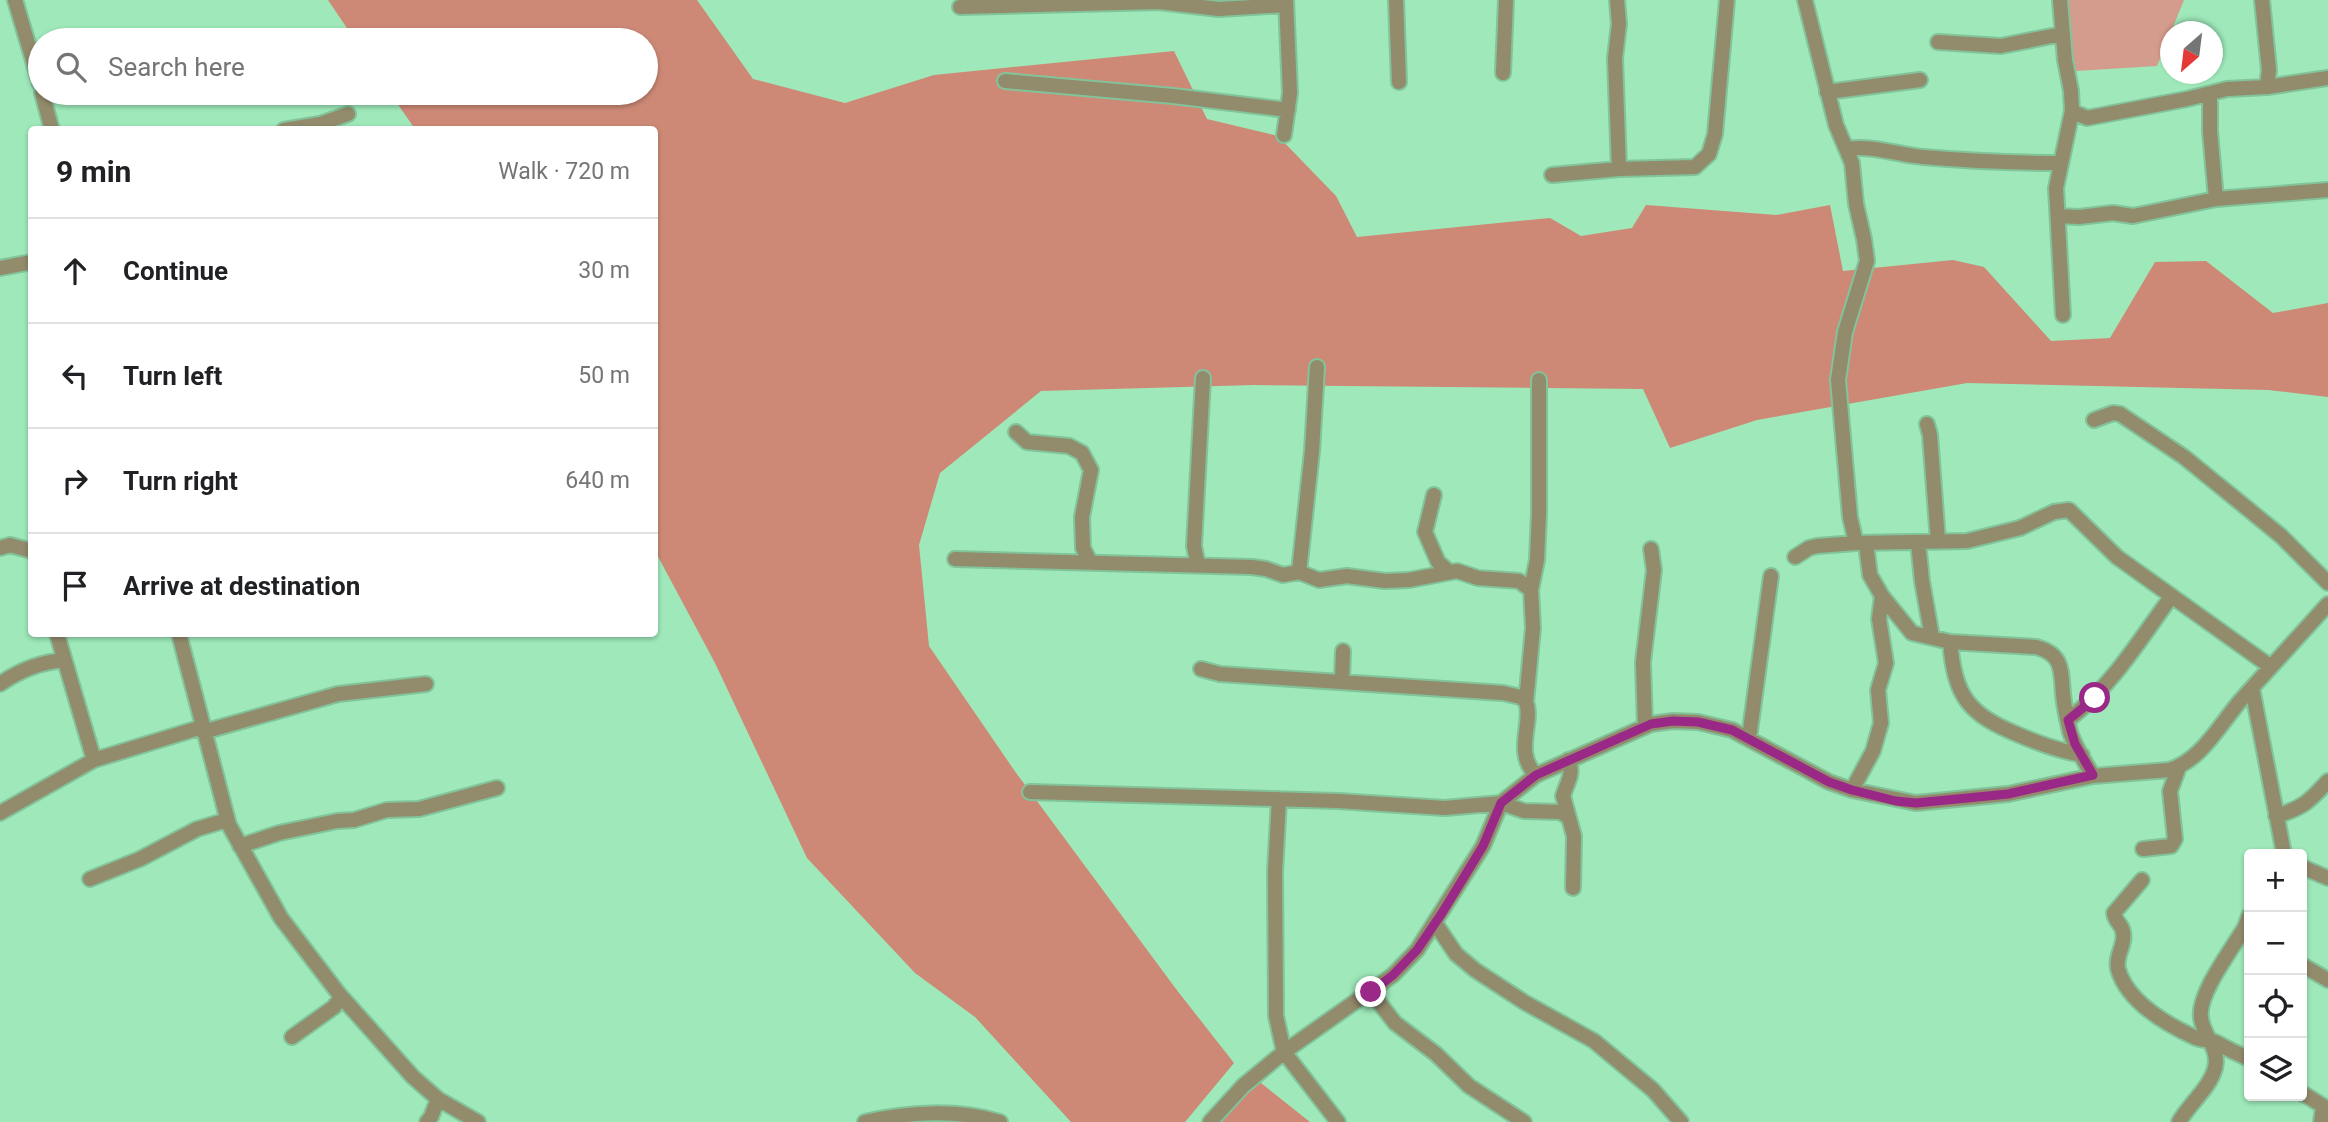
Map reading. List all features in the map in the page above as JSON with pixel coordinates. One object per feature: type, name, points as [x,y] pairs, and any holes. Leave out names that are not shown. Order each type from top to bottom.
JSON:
[{"type":"street","points":[[15,0],[28,44]]},
{"type":"street","points":[[1396,0],[1399,82]]},
{"type":"street","points":[[1503,73],[1506,0]]},
{"type":"street","points":[[1617,0],[1619,24],[1615,58],[1619,169]]},
{"type":"street","points":[[1552,175],[1619,169],[1695,167],[1709,154],[1715,134],[1727,0]]},
{"type":"street","points":[[1805,0],[1841,141],[1848,149],[1867,261],[1845,332],[1838,380],[1850,517],[1870,575],[1882,596],[1912,633],[1950,642],[2036,646],[2049,652],[2060,665],[2071,734],[2093,775]]},
{"type":"street","points":[[2060,0],[2072,111],[2067,140],[2059,163],[2056,188],[2063,314]]},
{"type":"street","points":[[2262,0],[2269,70],[2267,87]]},
{"type":"street","points":[[960,7],[1159,2],[1219,9],[1286,3],[1290,93],[1284,135]]},
{"type":"street","points":[[1938,42],[2001,46],[2062,34]]},
{"type":"street","points":[[2072,111],[2087,118],[2227,89],[2267,87],[2328,78]]},
{"type":"street","points":[[1828,92],[1920,80]]},
{"type":"street","points":[[1004,81],[1174,96],[1288,110]]},
{"type":"street","points":[[2210,94],[2216,199]]},
{"type":"street","points":[[45,105],[51,126]]},
{"type":"street","points":[[308,126],[348,114]]},
{"type":"street","points":[[1848,149],[1862,147],[1920,157],[2004,163],[2059,163]]},
{"type":"street","points":[[2058,216],[2079,217],[2113,213],[2133,216],[2216,199],[2328,190]]},
{"type":"street","points":[[0,268],[28,263]]},
{"type":"street","points":[[1299,572],[1312,451],[1317,367]]},
{"type":"street","points":[[1198,565],[1194,546],[1203,378]]},
{"type":"street","points":[[1536,775],[1528,764],[1524,737],[1533,628],[1531,590],[1537,560],[1539,513],[1539,380]]},
{"type":"street","points":[[2094,420],[2113,413],[2120,414],[2175,450],[2281,536],[2328,583]]},
{"type":"street","points":[[1927,424],[1938,541]]},
{"type":"street","points":[[1016,432],[1027,442],[1069,446],[1082,453],[1091,470],[1082,517],[1083,548],[1090,562]]},
{"type":"street","points":[[1434,495],[1426,532],[1437,562],[1448,571]]},
{"type":"street","points":[[1795,558],[1817,546],[1967,541],[2020,528],[2054,512],[2069,510],[2118,557],[2271,667]]},
{"type":"street","points":[[1918,542],[1932,637]]},
{"type":"street","points":[[0,548],[10,545],[28,550]]},
{"type":"street","points":[[1645,726],[1643,663],[1654,570],[1651,549]]},
{"type":"street","points":[[955,559],[1198,565],[1266,569],[1287,575],[1299,572],[1319,580],[1347,576],[1385,581],[1424,579],[1448,571],[1466,573],[1478,578],[1519,581],[1531,590]]},
{"type":"street","points":[[1749,738],[1771,576]]},
{"type":"street","points":[[1852,790],[1873,751],[1881,723],[1878,690],[1885,663],[1879,619],[1882,596]]},
{"type":"street","points":[[2068,720],[2091,702],[2114,676],[2171,597]]},
{"type":"street","points":[[1210,1122],[1243,1086],[1284,1052],[1393,975],[1417,950],[1435,923],[1483,846],[1501,803],[1536,775],[1568,760],[1645,726],[1673,721],[1698,722],[1732,730],[1801,768],[1852,790],[1916,803],[2008,794],[2093,775],[2169,770],[2179,767],[2204,746],[2328,604]]},
{"type":"street","points":[[58,637],[94,760]]},
{"type":"street","points":[[180,637],[227,820],[281,918],[341,997],[413,1077],[438,1098],[478,1122]]},
{"type":"street","points":[[1950,642],[1952,669],[1959,688],[1965,700],[1984,719],[2042,745],[2082,755]]},
{"type":"street","points":[[1342,681],[1343,651]]},
{"type":"street","points":[[0,684],[14,674],[46,662],[64,660]]},
{"type":"street","points":[[1202,669],[1220,674],[1511,694],[1526,702]]},
{"type":"street","points":[[0,813],[94,760],[338,694],[426,684]]},
{"type":"street","points":[[2252,688],[2283,849]]},
{"type":"street","points":[[1568,760],[1571,765],[1570,782],[1563,796],[1574,836],[1573,888]]},
{"type":"street","points":[[2143,849],[2171,846],[2174,843],[2170,790],[2179,767]]},
{"type":"street","points":[[2276,816],[2308,803],[2328,781]]},
{"type":"street","points":[[240,846],[279,833],[354,820],[387,810],[419,809],[497,788]]},
{"type":"street","points":[[1030,792],[1445,807],[1501,803],[1524,811],[1561,812],[1569,818]]},
{"type":"street","points":[[1279,799],[1275,872],[1276,1016],[1284,1052],[1338,1122]]},
{"type":"street","points":[[90,879],[139,859],[197,829],[227,820]]},
{"type":"street","points":[[2307,869],[2328,878]]},
{"type":"street","points":[[2142,880],[2114,913],[2124,935],[2117,958],[2123,983],[2149,1010],[2160,1017],[2195,1038],[2211,1041],[2244,1057]]},
{"type":"street","points":[[1435,923],[1456,954],[1475,970],[1524,1002],[1594,1041],[1653,1090],[1681,1122]]},
{"type":"street","points":[[2179,1122],[2211,1078],[2216,1058],[2203,1027],[2200,1015],[2202,1004],[2211,983],[2244,930]]},
{"type":"street","points":[[2307,968],[2328,980]]},
{"type":"street","points":[[1371,992],[1395,1023],[1436,1054],[1469,1086],[1524,1122]]},
{"type":"street","points":[[292,1037],[334,1007],[341,997]]},
{"type":"street","points":[[2216,1058],[2235,1053]]},
{"type":"street","points":[[2307,1096],[2326,1108],[2321,1122]]},
{"type":"street","points":[[426,1122],[431,1117],[438,1098]]},
{"type":"street","points":[[865,1122],[908,1114],[964,1116],[1000,1122]]},
{"type":"shaded area","points":[[328,0],[697,0],[753,79],[845,103],[934,75],[1174,51],[1207,119],[1278,136],[1336,196],[1357,237],[1550,218],[1581,236],[1632,228],[1646,205],[1776,215],[1830,205],[1843,271],[1953,260],[1984,267],[2051,341],[2110,338],[2155,262],[2206,261],[2273,313],[2328,303],[2328,397],[2268,390],[1967,383],[1757,420],[1670,448],[1643,389],[1254,385],[1041,391],[940,473],[919,545],[929,646],[1014,770],[1234,1063],[1185,1122],[1071,1122],[975,1017],[915,973],[807,858],[715,663],[658,557],[658,126],[413,126],[398,105],[658,105],[658,28],[347,28]]},
{"type":"shaded area","points":[[2063,0],[2184,0],[2175,21],[2160,21],[2160,59],[2157,66],[2076,71]]},
{"type":"shaded area","points":[[1256,1079],[1310,1122],[1220,1122]]},
{"type":"route","points":[[1371,992],[1393,975],[1417,950],[1483,846],[1501,803],[1536,775],[1610,740],[1651,724],[1673,721],[1715,725],[1749,738],[1829,782],[1896,801],[1916,803],[2008,794],[2093,775],[2075,744],[2068,720],[2095,698]]}]
